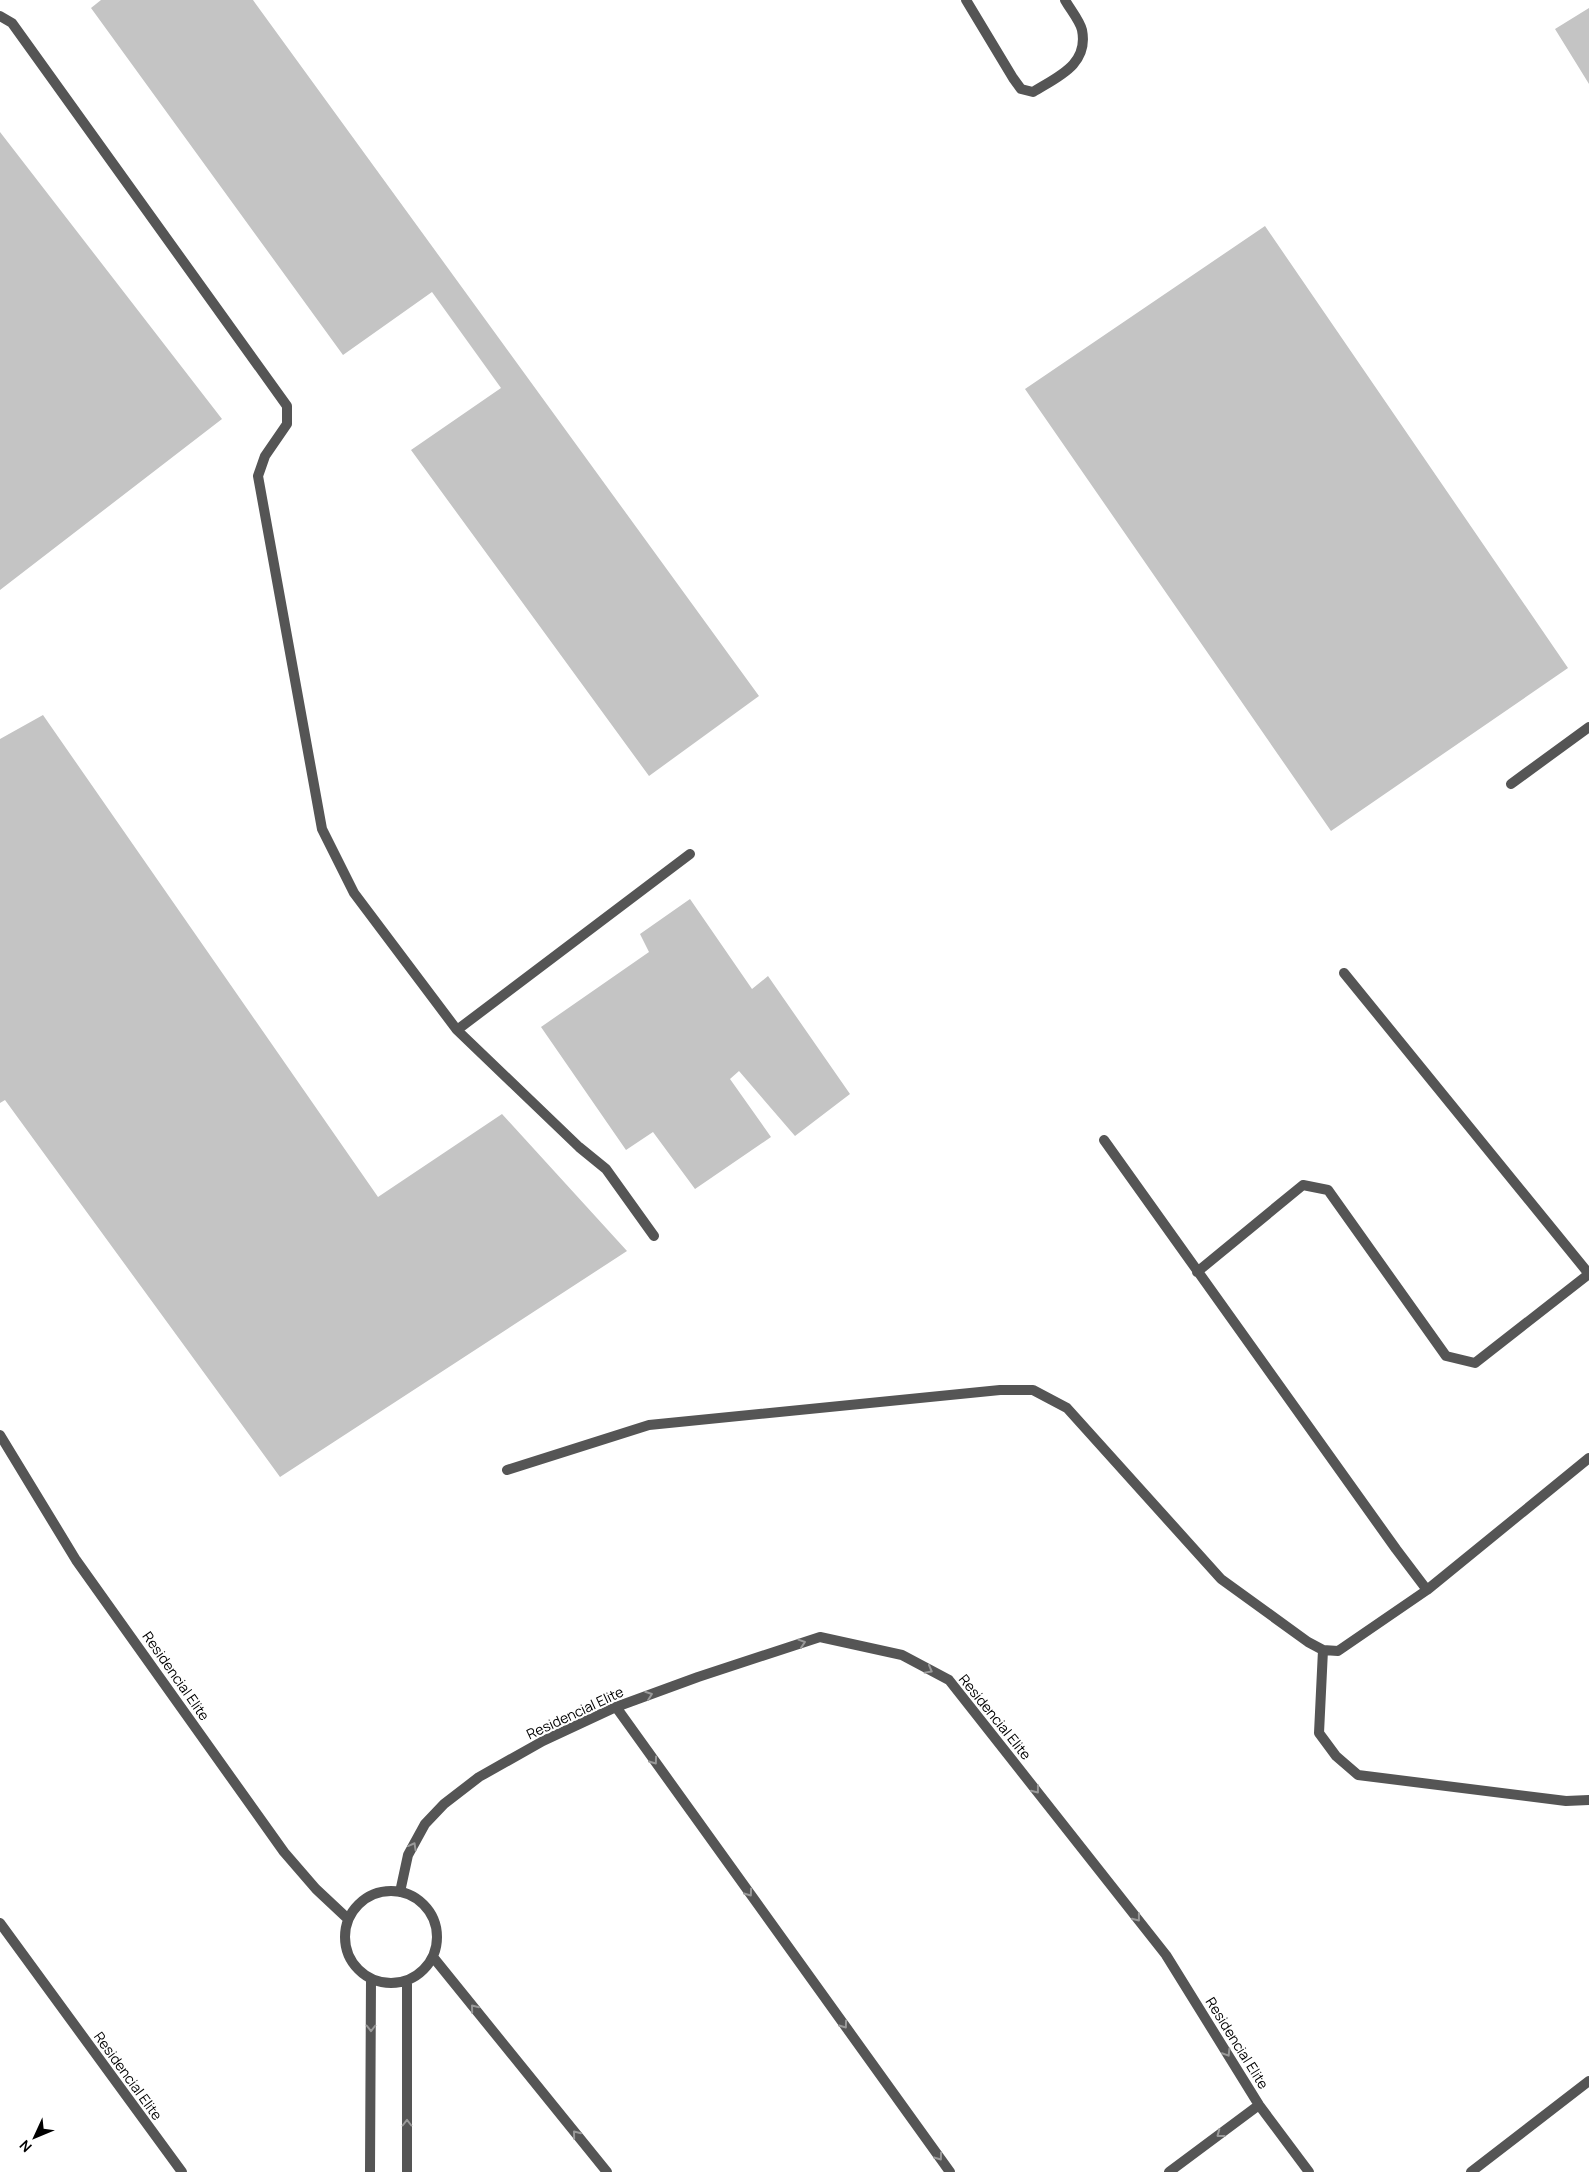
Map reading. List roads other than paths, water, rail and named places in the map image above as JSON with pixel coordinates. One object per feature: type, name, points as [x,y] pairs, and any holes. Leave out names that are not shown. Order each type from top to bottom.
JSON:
[{"type":"street","points":[[966,0],[1021,89],[1033,92],[1072,67],[1082,54],[1082,29],[1064,0]]},
{"type":"street","points":[[0,16],[12,23],[287,406],[286,424],[265,456],[258,476],[322,829],[354,893],[457,1030],[579,1147],[606,1169],[654,1236]]},
{"type":"street","points":[[1511,784],[1589,727]]},
{"type":"street","points":[[457,1030],[690,854]]},
{"type":"street","points":[[1196,1272],[1303,1185],[1328,1190],[1446,1356],[1474,1364],[1589,1274],[1344,974]]},
{"type":"street","points":[[1104,1140],[1196,1272],[1427,1590]]},
{"type":"street","points":[[507,1470],[649,1426],[1000,1390],[1033,1390],[1067,1408],[1221,1579],[1308,1642],[1323,1650],[1338,1651],[1427,1590],[1589,1458]]},
{"type":"street","name":"Residencial Elite","points":[[0,1435],[76,1560],[284,1852],[316,1889],[348,1919]]},
{"type":"street","name":"Residencial Elite","points":[[400,1892],[408,1855],[426,1824],[444,1804],[479,1777],[543,1742],[616,1707],[698,1676],[820,1637],[902,1655],[949,1680],[1166,1955],[1259,2105],[1309,2172]]},
{"type":"street","points":[[1323,1650],[1319,1733],[1336,1756],[1358,1775],[1566,1801],[1589,1800]]},
{"type":"street","points":[[616,1707],[950,2172]]},
{"type":"street","points":[[384,1892],[400,1892],[416,1899],[428,1910],[436,1925],[437,1941],[433,1957],[422,1971],[408,1981],[389,1984],[371,1979],[357,1968],[348,1954],[345,1937],[348,1919],[357,1906],[369,1896],[384,1892]]},
{"type":"street","name":"Residencial Elite","points":[[0,1923],[182,2172]]},
{"type":"street","points":[[433,1957],[607,2172]]},
{"type":"street","points":[[370,2172],[371,1979]]},
{"type":"street","points":[[408,1981],[408,2172]]},
{"type":"street","points":[[1471,2172],[1589,2081]]},
{"type":"street","name":"Residencial Elite","points":[[1169,2172],[1259,2105]]}]
